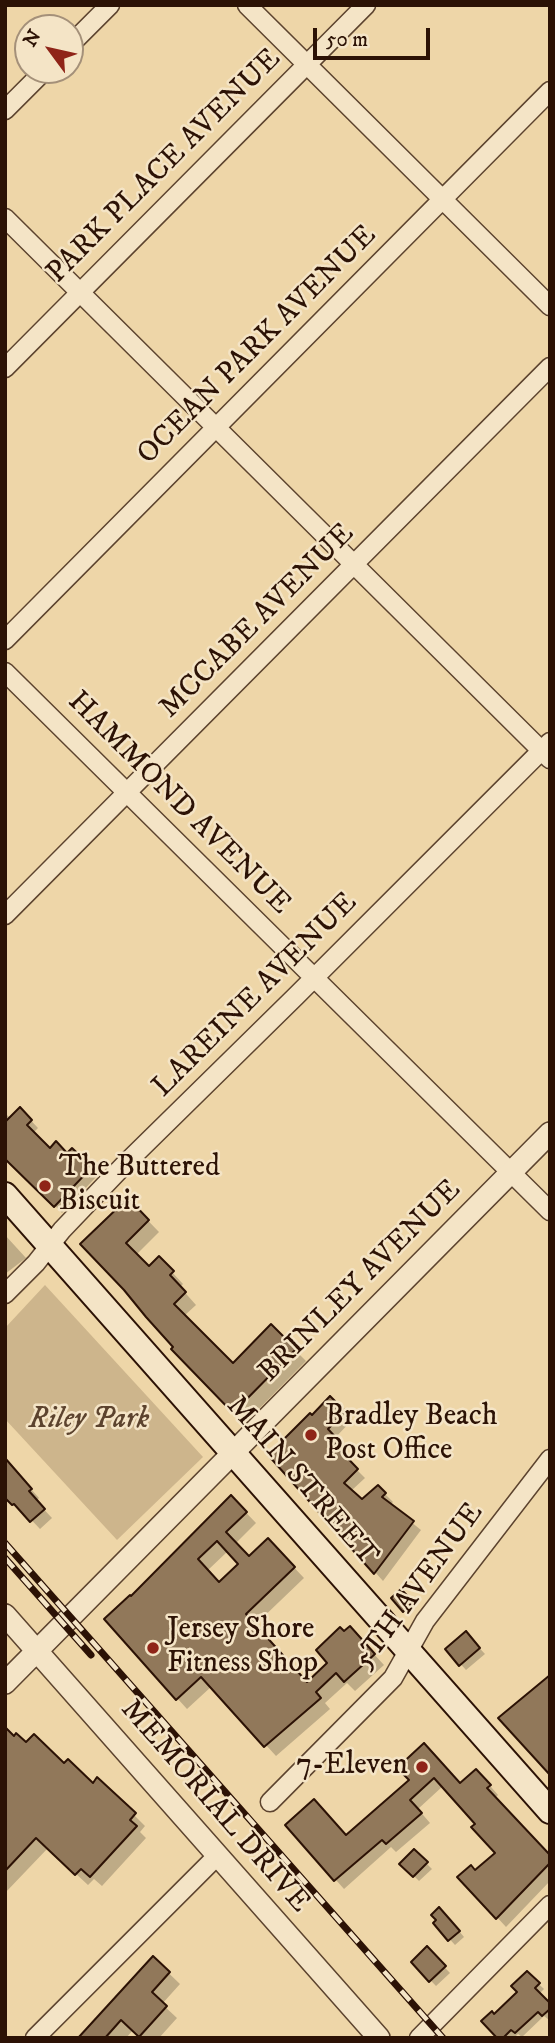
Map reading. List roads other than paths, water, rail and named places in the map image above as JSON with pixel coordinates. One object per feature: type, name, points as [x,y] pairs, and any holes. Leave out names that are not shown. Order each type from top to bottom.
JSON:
[{"type":"main road","name":"MAIN STREET","points":[[5,1195],[550,1811]]},
{"type":"street","points":[[84,31],[110,5]]},
{"type":"street","points":[[247,5],[550,306]]},
{"type":"street","name":"PARK PLACE AVENUE","points":[[5,369],[366,5]]},
{"type":"street","points":[[5,110],[31,84]]},
{"type":"street","name":"OCEAN PARK AVENUE","points":[[5,640],[550,91]]},
{"type":"street","points":[[5,218],[353,565],[547,750]]},
{"type":"street","name":"MCCABE AVENUE","points":[[5,915],[550,367]]},
{"type":"street","name":"HAMMOND AVENUE","points":[[5,672],[550,1211]]},
{"type":"street","name":"LAREINE AVENUE","points":[[5,1294],[125,1164],[547,750]]},
{"type":"street","name":"BRINLEY AVENUE","points":[[5,1683],[550,1133]]},
{"type":"street","name":"5TH AVENUE","points":[[270,1802],[393,1678],[425,1621],[550,1459]]},
{"type":"street","name":"MEMORIAL DRIVE","points":[[5,1615],[379,2038]]},
{"type":"street","points":[[35,2038],[217,1856]]},
{"type":"street","points":[[419,2038],[550,1905]]},
{"type":"railway","points":[[5,1543],[443,2038]]},
{"type":"railway","points":[[5,1558],[91,1655]]},
{"type":"place","name":"The Buttered Biscuit","points":[[45,1186]]},
{"type":"place","name":"Bradley Beach Post Office","points":[[311,1435]]},
{"type":"place","name":"Jersey Shore Fitness Shop","points":[[153,1648]]},
{"type":"place","name":"7-Eleven","points":[[422,1767]]},
{"type":"park label","name":"Riley Park","points":[[89,1421]]}]
